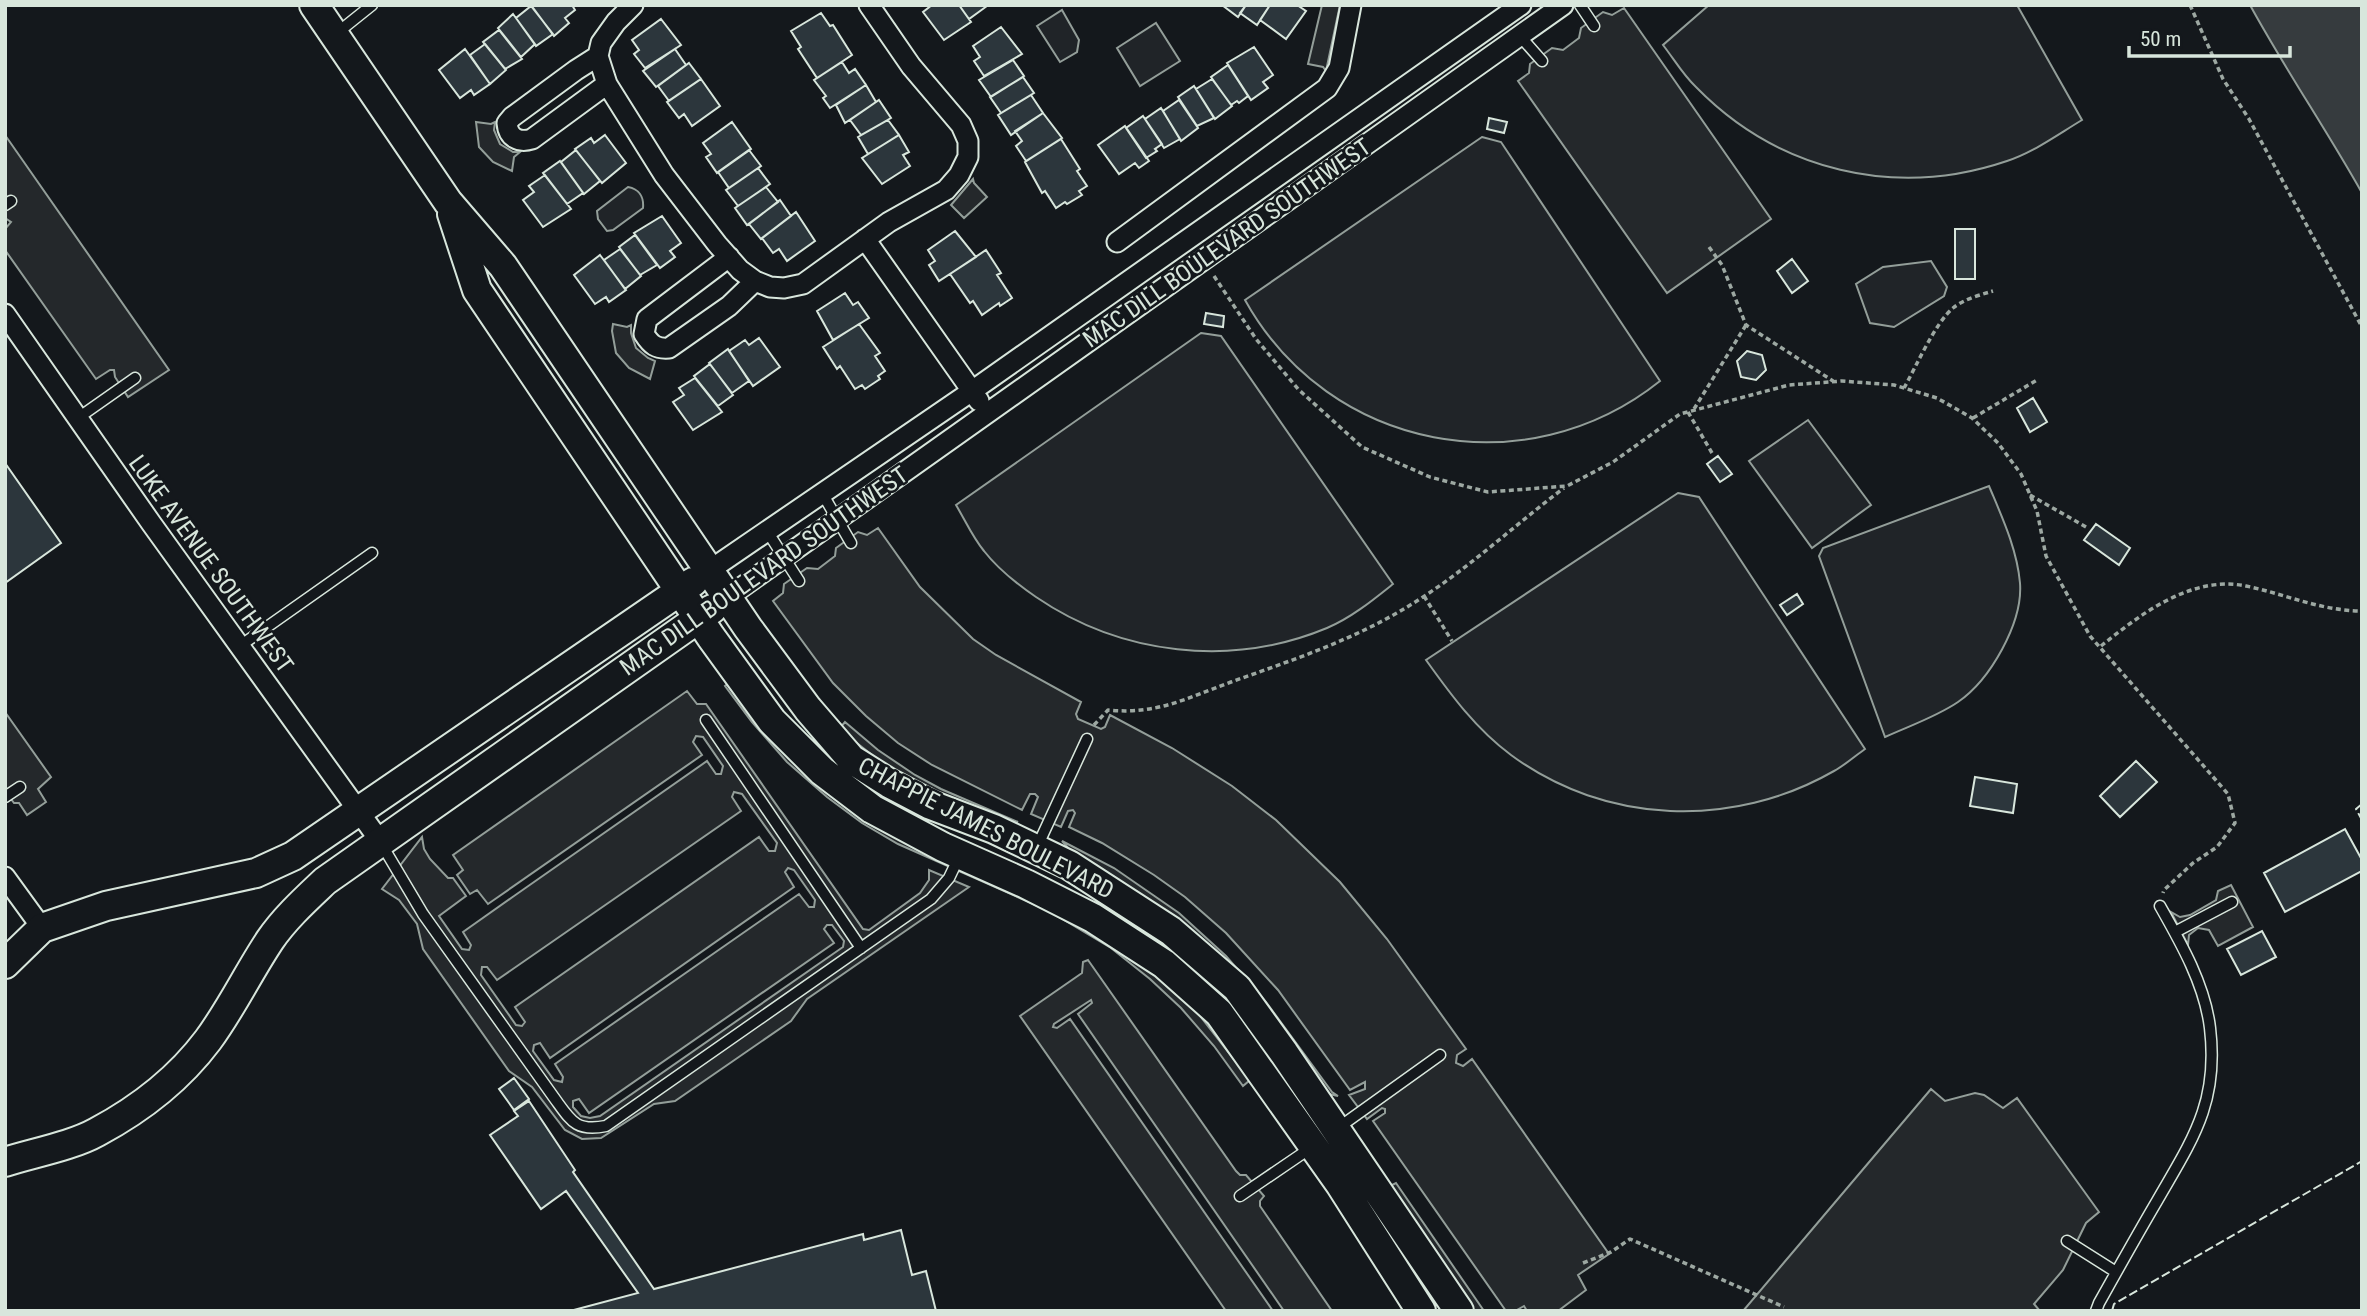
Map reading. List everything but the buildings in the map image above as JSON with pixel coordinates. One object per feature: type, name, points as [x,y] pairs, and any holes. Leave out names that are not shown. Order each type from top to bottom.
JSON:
[{"type":"street","points":[[314,5],[448,202]]},
{"type":"street","points":[[607,84],[532,139],[519,141],[510,136],[507,124],[512,117],[598,56],[606,36],[633,5]]},
{"type":"street","points":[[598,56],[607,84],[679,197],[729,257],[755,281],[776,288],[790,288],[803,284],[898,216],[946,190],[964,167],[969,149],[961,125],[904,57],[869,5]]},
{"type":"street","points":[[1116,242],[1327,88],[1339,68],[1351,5]]},
{"type":"street","name":"MAC DILL BOULEVARD SOUTHWEST","points":[[5,1163],[94,1134],[157,1094],[183,1070],[208,1040],[271,939],[325,881],[1563,5]]},
{"type":"street","points":[[1508,9],[1520,36]]},
{"type":"street","name":"MAC DILL BOULEVARD SOUTHWEST","points":[[5,964],[42,928],[106,906],[256,873],[293,856],[972,391],[1508,9]]},
{"type":"street","name":"CHAPPIE JAMES BOULEVARD","points":[[448,202],[503,266],[748,628],[801,699],[851,759],[888,783],[931,805],[1069,865],[1171,931],[1237,988],[1324,1138],[1340,1184],[1421,1311]]},
{"type":"street","name":"CHAPPIE JAMES BOULEVARD","points":[[448,202],[477,290],[680,591],[772,721],[822,771],[872,809],[960,855],[1093,918],[1164,964],[1219,1013],[1324,1138],[1459,1311]]},
{"type":"street","points":[[865,239],[986,413]]},
{"type":"street","points":[[729,257],[646,320],[644,334],[653,346],[669,348],[729,306],[755,281]]},
{"type":"street","name":"LUKE AVENUE SOUTHWEST","points":[[5,314],[380,841]]},
{"type":"street","points":[[5,877],[42,928]]},
{"type":"lane","points":[[334,35],[372,5]]},
{"type":"lane","points":[[1580,5],[1594,26]]},
{"type":"lane","points":[[1520,36],[1542,61]]},
{"type":"lane","points":[[78,418],[135,378]]},
{"type":"lane","points":[[822,493],[851,543]]},
{"type":"lane","points":[[767,531],[799,581]]},
{"type":"lane","points":[[240,646],[372,553]]},
{"type":"lane","points":[[706,720],[861,948]]},
{"type":"lane","points":[[1036,849],[1087,739]]},
{"type":"lane","points":[[5,797],[20,787]]},
{"type":"lane","points":[[380,841],[423,914],[573,1124],[591,1129],[606,1126],[931,899],[949,878],[960,855]]},
{"type":"lane","points":[[2175,932],[2232,902]]},
{"type":"lane","points":[[2096,1311],[2198,1130],[2209,1094],[2212,1070],[2210,1027],[2200,988],[2160,906]]},
{"type":"lane","points":[[1240,1196],[1440,1055]]},
{"type":"lane","points":[[2067,1241],[2116,1272]]},
{"type":"path","points":[[2190,5],[2223,79],[2249,119],[2362,327]]},
{"type":"path","points":[[1709,247],[1722,265],[1746,325],[1833,382]]},
{"type":"path","points":[[1203,260],[1256,340],[1298,389],[1362,447],[1430,477],[1488,492],[1567,486]]},
{"type":"path","points":[[1904,388],[1952,308],[1970,298],[1993,291]]},
{"type":"path","points":[[1690,411],[1746,325]]},
{"type":"path","points":[[1972,418],[2037,380]]},
{"type":"path","points":[[1087,739],[1095,722],[1108,710],[1130,712],[1172,706],[1352,635],[1405,609],[1454,577],[1567,486],[1613,462],[1680,414],[1789,385],[1833,382],[1894,384],[1937,398],[1972,418],[1998,443],[2021,474],[2037,511],[2046,555],[2090,636],[2228,794],[2235,823],[2217,847],[2193,863],[2164,890],[2160,906]]},
{"type":"path","points":[[1690,411],[1712,453]]},
{"type":"path","points":[[2030,495],[2086,527]]},
{"type":"path","points":[[2100,646],[2161,603],[2212,584],[2244,586],[2311,604],[2362,611]]},
{"type":"path","points":[[1424,596],[1452,641]]},
{"type":"path","points":[[1583,1264],[1611,1252],[1630,1239],[1784,1307]]},
{"type":"shaded area","points":[[1322,5],[1340,5],[1326,71],[1323,67],[1308,64]]},
{"type":"shaded area","points":[[1709,5],[2017,5],[2082,120],[2017,157],[1965,172],[1923,177],[1881,176],[1840,170],[1801,157],[1763,139],[1728,116],[1683,72],[1663,45]]},
{"type":"shaded area","points":[[2250,5],[2362,5],[2362,193],[2277,52]]},
{"type":"shaded area","points":[[1624,8],[1771,219],[1667,293],[1518,81],[1529,73],[1530,64],[1552,48],[1563,50],[1579,38],[1581,28],[1603,12],[1612,15]]},
{"type":"shaded area","points":[[1062,10],[1079,40],[1077,52],[1060,62],[1037,26]]},
{"type":"shaded area","points":[[1156,23],[1180,61],[1140,86],[1117,48]]},
{"type":"shaded area","points":[[476,122],[495,122],[494,130],[500,144],[513,152],[520,152],[514,157],[512,171],[493,162],[479,147]]},
{"type":"shaded area","points":[[5,135],[169,370],[128,397],[115,377],[114,370],[96,379],[5,250],[5,229],[11,222],[5,218]]},
{"type":"shaded area","points":[[1482,137],[1501,142],[1660,381],[1607,414],[1550,435],[1492,442],[1434,437],[1378,420],[1326,391],[1281,351],[1245,300]]},
{"type":"shaded area","points":[[973,179],[987,197],[964,218],[951,205]]},
{"type":"shaded area","points":[[628,187],[640,194],[643,208],[613,230],[607,231],[598,219],[597,211]]},
{"type":"shaded area","points":[[1931,261],[1947,287],[1944,296],[1894,327],[1870,323],[1856,284],[1883,267]]},
{"type":"shaded area","points":[[613,324],[627,327],[631,325],[636,348],[655,361],[650,379],[629,368],[616,353]]},
{"type":"shaded area","points":[[1201,333],[1221,336],[1393,584],[1336,624],[1290,641],[1215,651],[1140,643],[1104,632],[1069,617],[1008,576],[980,546],[956,505]]},
{"type":"shaded area","points":[[1808,420],[1871,505],[1812,548],[1749,461]]},
{"type":"shaded area","points":[[1989,486],[2016,558],[2020,583],[2020,599],[2010,632],[1982,680],[1970,692],[1941,712],[1885,737],[1819,556],[1823,548]]},
{"type":"shaded area","points":[[1678,493],[1699,497],[1865,749],[1838,769],[1795,790],[1754,803],[1712,810],[1670,811],[1628,806],[1587,795],[1548,778],[1498,745],[1465,711],[1426,660]]},
{"type":"shaded area","points":[[878,528],[920,587],[973,639],[996,655],[1081,702],[1076,714],[1078,719],[1101,729],[1105,727],[1110,715],[1172,748],[1232,786],[1276,820],[1340,882],[1387,939],[1466,1049],[1457,1055],[1456,1063],[1463,1066],[1472,1059],[1609,1254],[1578,1275],[1586,1290],[1558,1311],[1527,1311],[1524,1306],[1515,1311],[1506,1311],[1373,1121],[1385,1113],[1385,1109],[1382,1108],[1367,1119],[1349,1095],[1365,1089],[1365,1082],[1350,1090],[1278,990],[1226,933],[1185,897],[1154,875],[1102,843],[1069,827],[1075,813],[1073,810],[1068,811],[1061,827],[1031,814],[1038,797],[1035,794],[1030,794],[1022,810],[932,765],[898,743],[833,683],[773,601],[783,593],[784,584],[807,568],[818,569],[835,556],[836,548],[858,532],[867,535]]},
{"type":"shaded area","points":[[733,680],[789,750],[1059,906],[1165,979],[1200,1016],[1250,1080],[1243,1086],[1214,1046],[1181,1008],[1111,948],[1049,911],[898,844],[862,823],[827,797],[787,762],[752,722],[725,686]]},
{"type":"shaded area","points":[[687,691],[697,704],[706,704],[863,929],[869,930],[920,893],[929,880],[929,870],[969,887],[807,999],[791,1021],[675,1101],[654,1104],[601,1138],[582,1139],[565,1130],[532,1087],[509,1071],[423,949],[417,924],[399,900],[382,889],[422,837],[424,849],[430,859],[448,878],[453,878],[466,896],[439,916],[462,949],[469,950],[471,945],[463,932],[707,761],[716,774],[721,774],[723,766],[703,737],[696,736],[693,742],[702,755],[488,904],[477,890],[470,894],[457,875],[463,870],[453,855]],"holes":[[[734,792],[742,794],[777,843],[775,851],[769,851],[759,837],[515,1007],[525,1022],[522,1026],[516,1025],[481,975],[482,967],[487,967],[497,980],[741,811],[732,797]],[[788,868],[794,870],[815,900],[814,907],[809,907],[799,894],[555,1064],[563,1077],[562,1082],[554,1080],[533,1051],[534,1045],[540,1043],[550,1058],[794,887],[785,872]],[[827,925],[832,925],[844,941],[843,947],[600,1116],[581,1116],[573,1107],[573,1101],[579,1099],[589,1113],[834,943],[824,929]]]},
{"type":"shaded area","points":[[5,712],[51,777],[38,789],[46,802],[27,815],[19,803],[14,803],[5,791]]},
{"type":"shaded area","points":[[845,722],[878,750],[915,775],[1018,822],[997,823],[890,769],[839,729]]},
{"type":"shaded area","points":[[1062,841],[1114,868],[1179,913],[1226,956],[1266,1002],[1332,1092],[1338,1096],[1329,1094],[1313,1081],[1257,1004],[1077,858]]},
{"type":"shaded area","points":[[2231,885],[2253,927],[2218,946],[2209,930],[2198,928],[2189,935],[2188,945],[2171,912],[2180,917],[2190,915],[2216,900],[2218,891]]},
{"type":"shaded area","points":[[1088,960],[1236,1171],[1240,1175],[1246,1175],[1264,1196],[1260,1206],[1332,1311],[1284,1311],[1078,1014],[1092,1003],[1091,1000],[1053,1027],[1057,1028],[1070,1019],[1273,1311],[1226,1311],[1020,1016],[1082,973],[1083,962]]},
{"type":"shaded area","points":[[1931,1089],[1945,1101],[1975,1093],[1984,1095],[2003,1108],[2017,1098],[2099,1212],[2086,1223],[2063,1270],[2034,1304],[2040,1311],[1743,1311]]},
{"type":"shaded area","points":[[1396,1183],[1484,1311],[1474,1311],[1388,1187]]},
{"type":"fence","points":[[2362,804],[2356,809],[2362,820]]},
{"type":"fence","points":[[2112,1311],[2114,1304],[2362,1161]]}]
